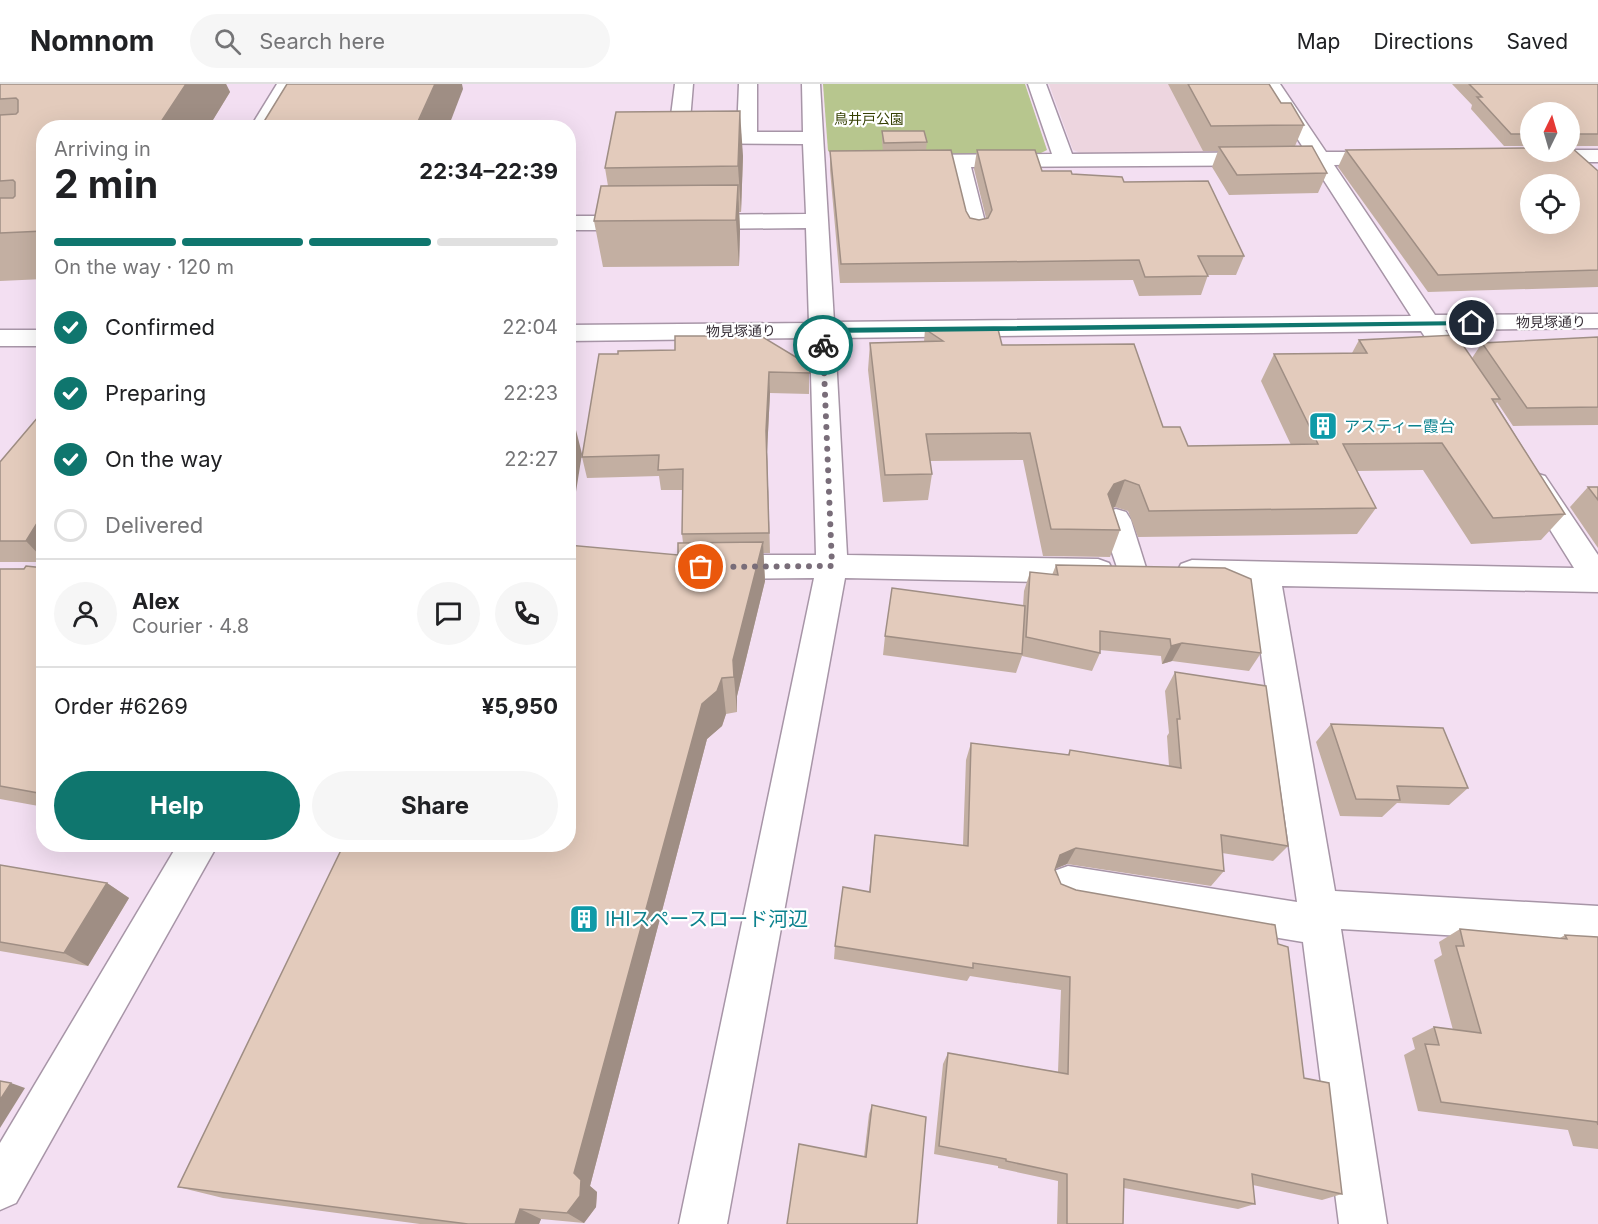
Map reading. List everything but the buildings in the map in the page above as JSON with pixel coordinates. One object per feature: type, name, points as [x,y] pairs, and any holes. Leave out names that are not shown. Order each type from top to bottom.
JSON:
[{"type":"street","points":[[265,120],[286,84]]},
{"type":"street","points":[[684,84],[669,140],[814,138]]},
{"type":"street","points":[[747,139],[748,84]]},
{"type":"street","points":[[703,1224],[832,566],[811,84]]},
{"type":"street","points":[[1037,84],[1064,160]]},
{"type":"street","points":[[1271,84],[1449,354]]},
{"type":"street","points":[[1517,156],[1598,156]]},
{"type":"street","points":[[887,161],[1401,158]]},
{"type":"street","points":[[959,161],[976,230]]},
{"type":"street","points":[[815,162],[839,162]]},
{"type":"street","points":[[576,223],[818,221]]},
{"type":"street","name":"物見塚通り","points":[[576,333],[1598,321]]},
{"type":"street","points":[[0,338],[36,338]]},
{"type":"street","points":[[1521,462],[1598,580]]},
{"type":"street","points":[[1116,520],[1132,571]]},
{"type":"street","points":[[685,567],[832,566],[1598,580]]},
{"type":"street","points":[[1265,574],[1267,689],[1319,917],[1363,1224]]},
{"type":"street","points":[[0,1187],[194,852]]},
{"type":"street","points":[[1068,884],[1319,917],[1598,925]]},
{"type":"shaded area","points":[[1049,84],[1258,84],[1299,148],[1293,152],[1083,154],[1073,150]]},
{"type":"green space","name":"鳥井戸公園","points":[[823,84],[1025,84],[1047,150],[1039,154],[837,156],[828,151]]},
{"type":"way so far","points":[[701,567],[832,566],[823,345]]},
{"type":"place","name":"アスティー霞台","points":[[1323,426]]},
{"type":"place","name":"IHIスペースロード河辺","points":[[584,919]]},
{"type":"route","points":[[823,345],[823,330],[1472,323]]}]
